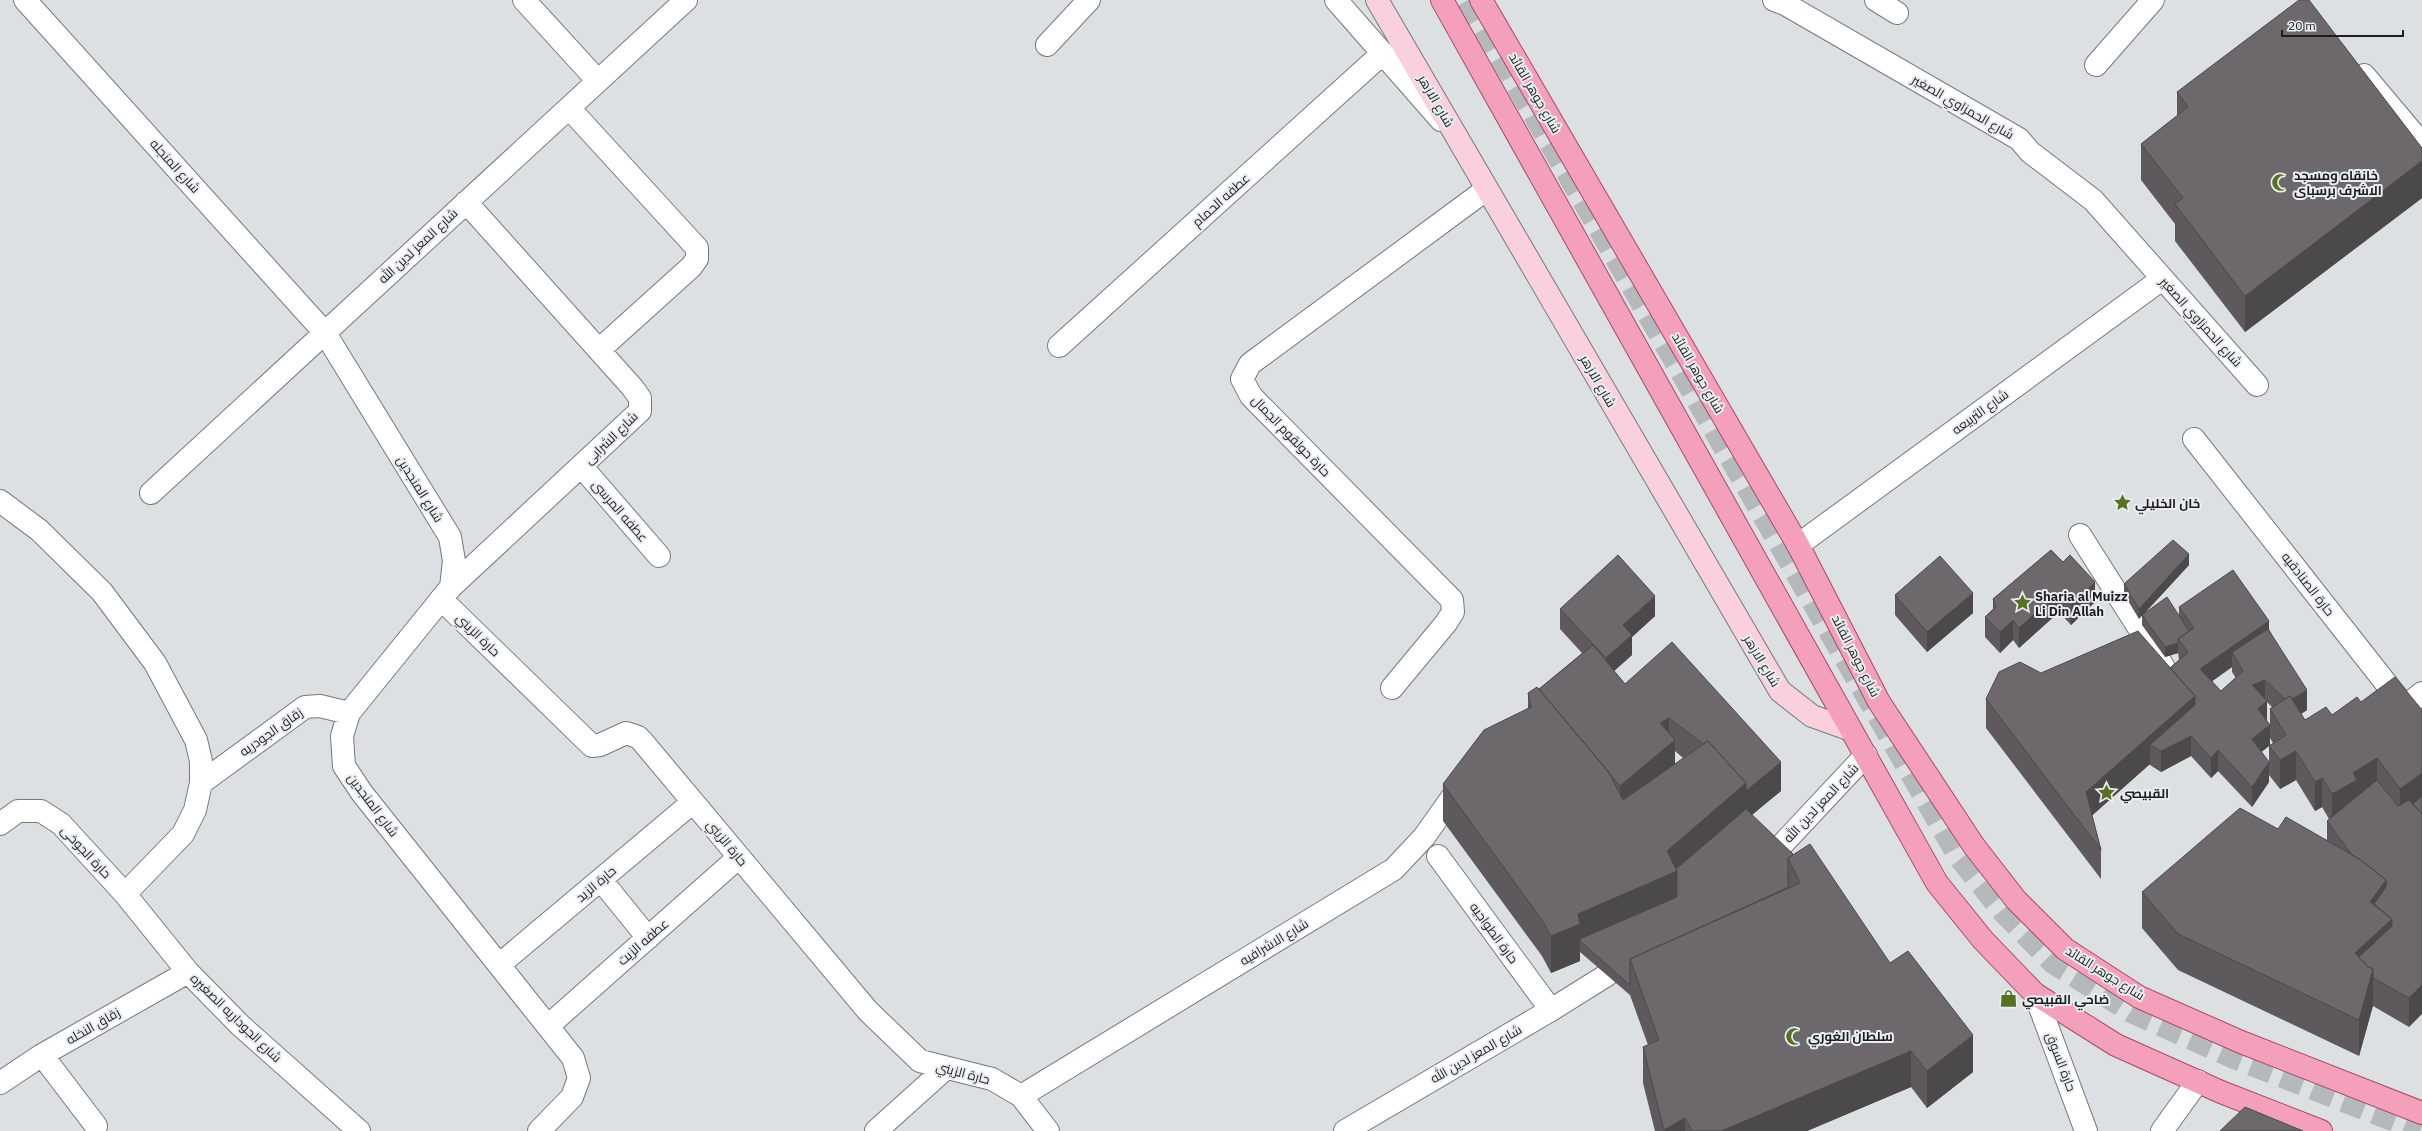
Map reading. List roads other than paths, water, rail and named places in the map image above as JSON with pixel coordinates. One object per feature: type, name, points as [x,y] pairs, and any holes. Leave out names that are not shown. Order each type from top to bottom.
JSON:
[{"type":"main road","name":"شارع الازهر","points":[[1377,0],[1780,691],[1812,716],[1851,730]]},
{"type":"main road","name":"شارع جوهر القائد","points":[[1481,0],[1798,545],[1879,702],[1974,846],[2016,900],[2065,949],[2139,997],[2241,1042],[2422,1113]]},
{"type":"main road","points":[[1443,1],[1937,883],[1983,940],[2035,994],[2116,1045],[2198,1082],[2321,1131]]},
{"type":"street","name":"شارع المنجله","points":[[25,0],[325,333]]},
{"type":"street","points":[[524,0],[598,81]]},
{"type":"street","name":"شارع المعز لدين الله","points":[[151,492],[686,0]]},
{"type":"street","points":[[1047,44],[1089,0]]},
{"type":"street","points":[[1336,0],[1458,139]]},
{"type":"street","points":[[1876,0],[1896,13]]},
{"type":"street","points":[[2096,65],[2153,0]]},
{"type":"street","name":"شارع الحمزاوي الصغير","points":[[1783,1],[2019,139],[2030,152],[2093,200],[2257,385]]},
{"type":"street","name":"عطفه الحمام","points":[[1059,346],[1383,53]]},
{"type":"street","points":[[2352,60],[2422,144]]},
{"type":"street","points":[[569,108],[697,248],[697,259],[691,267],[599,350]]},
{"type":"street","name":"حارة حولقوم الجمال","points":[[1392,688],[1446,623],[1453,612],[1452,600],[1251,396],[1242,379],[1250,364],[1487,189]]},
{"type":"street","name":"شارع الشرابى","points":[[446,593],[640,412],[640,398],[599,350],[466,202]]},
{"type":"street","name":"شارع التربيعه","points":[[1798,545],[2162,279]]},
{"type":"street","name":"شارع المنجدين","points":[[325,333],[450,537],[454,562],[446,593],[349,713],[342,736],[344,766],[362,793],[573,1058],[578,1078],[572,1098],[539,1131]]},
{"type":"street","name":"حارة الصنادقيه","points":[[2194,439],[2422,729]]},
{"type":"street","name":"عطفه المرسى","points":[[582,467],[659,556]]},
{"type":"street","points":[[0,501],[40,530],[102,592],[156,663],[196,740],[201,761],[201,782],[195,810],[183,834],[125,894]]},
{"type":"street","points":[[2080,535],[2164,668]]},
{"type":"street","name":"حارة الزيني","points":[[446,593],[592,746],[600,745],[620,734],[626,733],[638,737],[868,1011],[920,1061],[992,1079],[1021,1096]]},
{"type":"street","points":[[2405,706],[2422,693]]},
{"type":"street","name":"زقاق الجودريه","points":[[201,782],[305,708],[320,706],[349,713]]},
{"type":"street","name":"شارع المعز لدين الله","points":[[1777,850],[1866,755]]},
{"type":"street","name":"شارع الاشرافيه","points":[[1021,1096],[1394,869],[1424,837],[1450,798],[1474,770]]},
{"type":"street","name":"حارة الزيد","points":[[499,965],[693,802]]},
{"type":"street","name":"حارة الجوخى","points":[[0,824],[18,811],[41,811],[61,824],[125,894]]},
{"type":"street","name":"حارة الطواجيه","points":[[1438,856],[1551,1010]]},
{"type":"street","name":"عطفه الزيت","points":[[548,1026],[739,857]]},
{"type":"street","points":[[601,880],[648,938]]},
{"type":"street","name":"شارع الجوداريه الصغيره","points":[[125,894],[188,972],[240,1025],[359,1131]]},
{"type":"street","name":"زقاق النخله","points":[[0,1083],[42,1055],[188,972]]},
{"type":"street","name":"شارع المعز لدين الله","points":[[1345,1131],[1551,1010],[1607,975]]},
{"type":"street","name":"حارة السوق","points":[[2035,994],[2086,1131]]},
{"type":"street","points":[[42,1055],[96,1126]]},
{"type":"street","points":[[876,1131],[946,1068]]},
{"type":"street","points":[[2162,1131],[2198,1082]]},
{"type":"street","points":[[1021,1096],[1048,1131]]},
{"type":"tunnel","points":[[1468,0],[1958,856],[2003,912],[2053,963],[2131,1012],[2234,1058],[2420,1131]]},
{"type":"place","name":"خانقاه ومسجد الاشرف برسباى","points":[[2281,182]]},
{"type":"place","name":"خان الخليلي","points":[[2122,503]]},
{"type":"place","name":"Sharia al Muizz Li Din Allah","points":[[2022,603]]},
{"type":"place","name":"القبيصي","points":[[2107,793]]},
{"type":"place","name":"ضاحي القبيصي","points":[[2009,999]]},
{"type":"place","name":"سلطان الغوري","points":[[1795,1036]]}]
